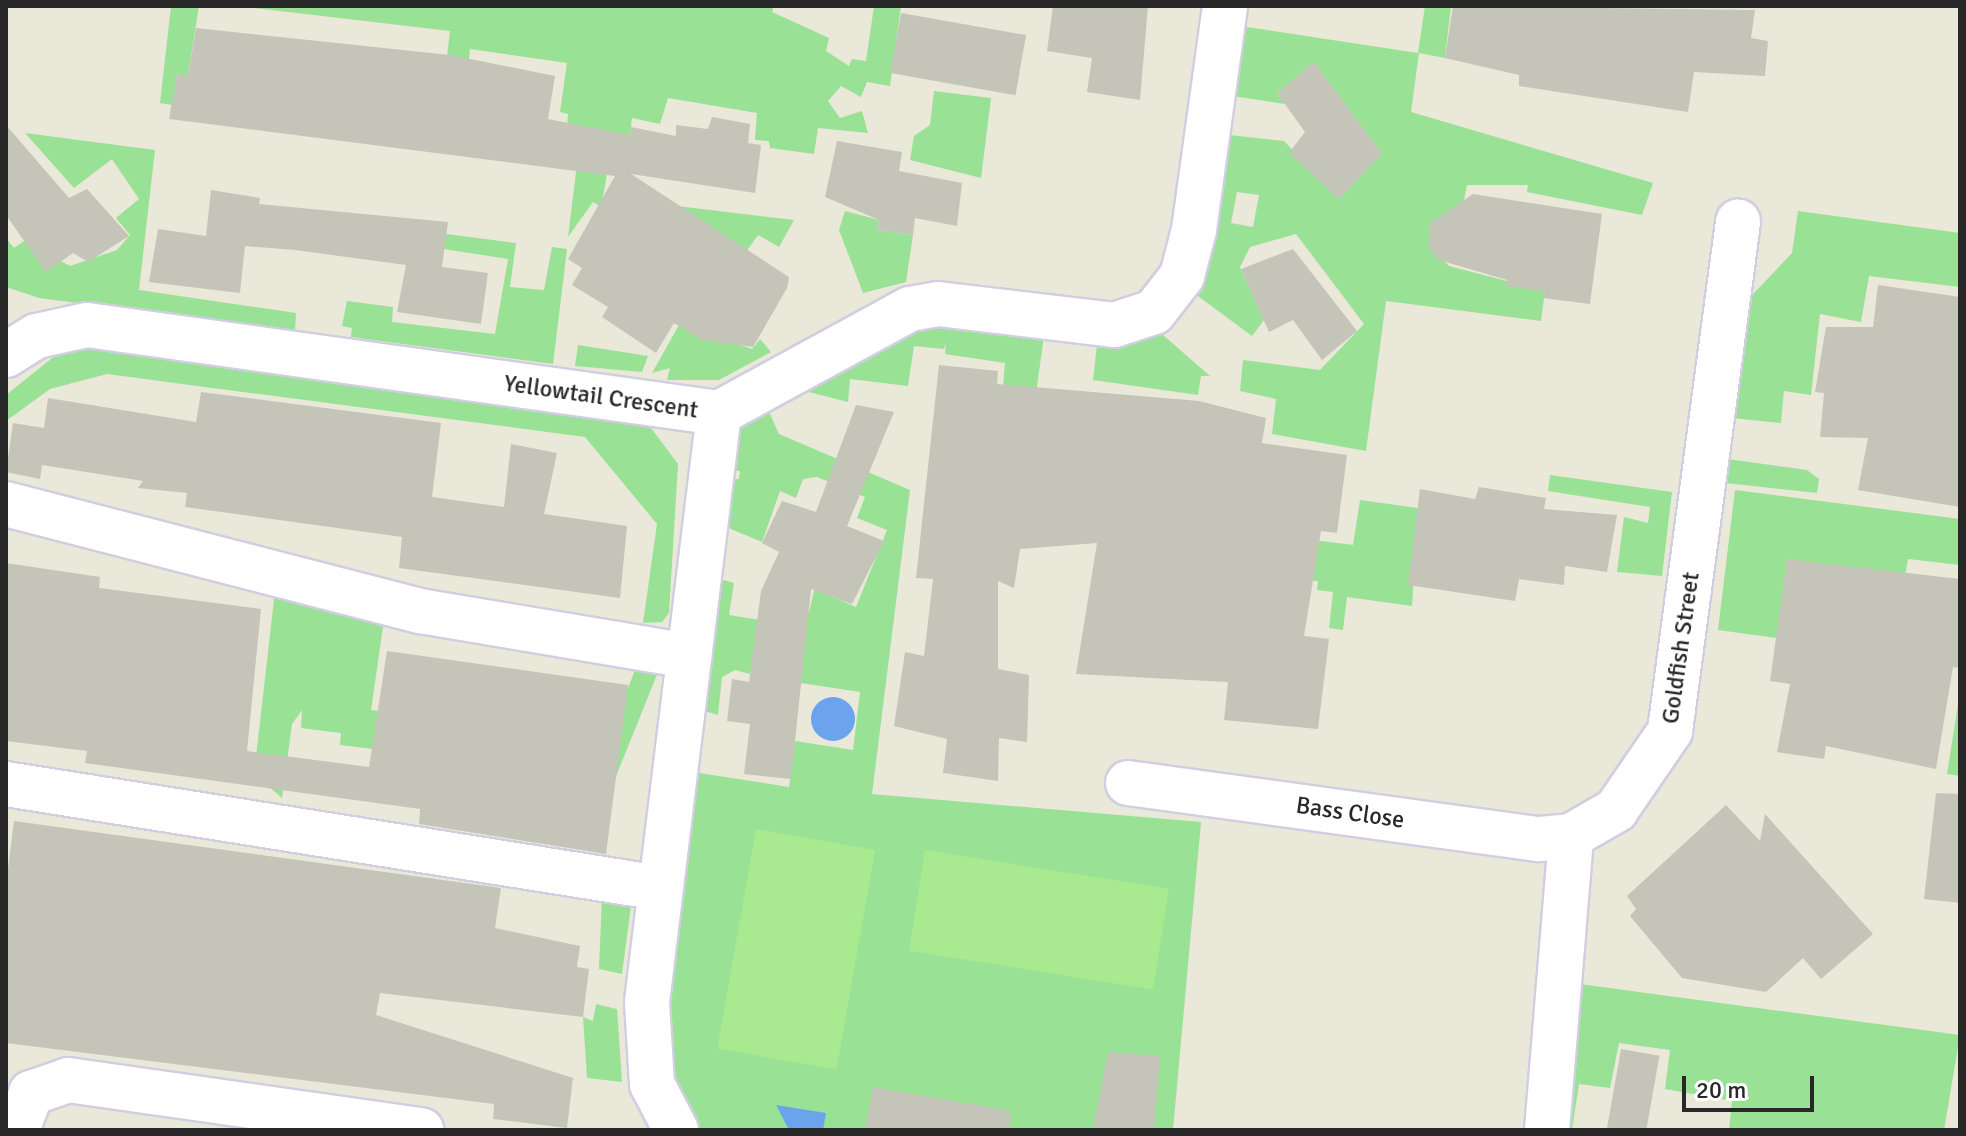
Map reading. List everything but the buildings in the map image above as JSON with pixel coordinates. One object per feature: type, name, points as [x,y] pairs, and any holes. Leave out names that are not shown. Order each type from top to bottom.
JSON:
[{"type":"street","points":[[719,413],[910,309],[938,304],[1114,325],[1154,312],[1182,276],[1194,230],[1225,6]]},
{"type":"street","name":"Goldfish Street","points":[[1571,836],[1616,810],[1670,731],[1738,222]]},
{"type":"street","name":"Yellowtail Crescent","points":[[6,355],[37,336],[87,325],[719,413],[660,888],[645,1050],[652,1084],[676,1130]]},
{"type":"street","points":[[6,504],[420,611],[689,656]]},
{"type":"street","name":"Bass Close","points":[[1128,783],[1539,839],[1571,836]]},
{"type":"street","points":[[6,784],[660,888]]},
{"type":"street","points":[[1547,1130],[1571,836]]},
{"type":"street","points":[[17,1130],[31,1093],[68,1080],[421,1130]]},
{"type":"green space","points":[[171,6],[199,6],[188,76],[177,74],[172,105],[160,103]]},
{"type":"green space","points":[[238,6],[774,6],[772,12],[829,38],[826,51],[849,66],[852,59],[866,61],[874,6],[901,6],[890,86],[867,82],[861,97],[841,86],[828,101],[840,118],[862,111],[868,133],[818,128],[814,154],[770,148],[769,141],[755,140],[757,113],[668,98],[660,124],[632,118],[628,150],[611,149],[603,197],[794,220],[779,247],[758,235],[746,252],[636,228],[593,202],[568,237],[578,156],[565,153],[568,114],[560,112],[567,63],[470,49],[465,98],[442,98],[450,31]]},
{"type":"green space","points":[[1425,6],[1451,6],[1445,58],[1419,53],[1411,112],[1653,183],[1642,215],[1527,192],[1528,185],[1467,185],[1463,205],[1430,223],[1429,247],[1449,266],[1545,291],[1541,321],[1386,301],[1366,451],[1272,434],[1276,399],[1240,391],[1243,360],[1320,370],[1364,324],[1296,234],[1250,247],[1240,267],[1264,320],[1252,336],[1191,291],[1221,134],[1284,141],[1339,199],[1382,154],[1314,62],[1277,93],[1285,104],[1226,95],[1234,25],[1418,53]],"holes":[[[1237,192],[1259,195],[1253,227],[1231,223]]]},
{"type":"green space","points":[[934,91],[991,98],[981,178],[910,160],[914,136],[930,125]]},
{"type":"green space","points":[[25,133],[155,150],[139,290],[296,313],[295,331],[39,298],[6,287],[6,238],[14,248],[24,241],[70,266],[117,250],[130,235],[116,218],[139,199],[112,159],[74,188]]},
{"type":"green space","points":[[845,211],[879,220],[877,230],[913,235],[906,282],[863,293],[839,230]]},
{"type":"green space","points":[[1798,211],[1960,233],[1960,287],[1869,276],[1861,322],[1820,314],[1811,395],[1784,391],[1781,423],[1723,417],[1739,309],[1792,253]]},
{"type":"green space","points":[[446,234],[516,243],[510,287],[544,290],[552,247],[567,249],[553,364],[351,337],[352,328],[342,326],[347,301],[393,307],[392,322],[495,334],[508,259],[444,249]]},
{"type":"green space","points":[[903,324],[1045,329],[1022,493],[1002,400],[1005,363],[945,354],[946,343],[944,349],[914,346],[908,386],[850,379],[848,402],[805,391]]},
{"type":"green space","points":[[679,325],[752,349],[760,339],[771,352],[719,380],[667,380],[670,368],[652,373]]},
{"type":"green space","points":[[1155,328],[1210,376],[1201,376],[1198,395],[1093,380],[1098,336]]},
{"type":"green space","points":[[578,345],[648,356],[642,372],[575,366]]},
{"type":"green space","points":[[106,347],[648,424],[678,464],[669,613],[662,622],[643,623],[657,524],[585,437],[107,374],[50,389],[6,421],[6,395],[61,351]]},
{"type":"green space","points":[[764,401],[779,434],[910,490],[872,794],[1201,822],[1173,1130],[694,1130],[660,1064],[686,771],[789,787],[795,741],[853,750],[860,692],[801,683],[804,626],[785,605],[809,612],[818,575],[829,595],[856,607],[887,530],[857,518],[865,497],[817,477],[803,479],[796,498],[780,491],[762,542],[719,524],[731,479],[739,479],[740,471],[727,470],[739,423]]},
{"type":"green space","points":[[1720,458],[1807,470],[1819,479],[1817,493],[1717,482]]},
{"type":"green space","points":[[1550,475],[1672,492],[1662,576],[1617,572],[1624,517],[1648,523],[1650,507],[1548,491]]},
{"type":"green space","points":[[1735,490],[1960,519],[1960,565],[1908,559],[1903,587],[1787,559],[1781,605],[1791,640],[1718,630]]},
{"type":"green space","points":[[1360,500],[1418,508],[1412,606],[1347,597],[1343,630],[1329,628],[1333,592],[1317,590],[1318,581],[1293,580],[1234,530],[1353,545]]},
{"type":"green space","points":[[714,577],[734,583],[729,615],[760,620],[750,674],[735,670],[722,677],[718,715],[702,710]]},
{"type":"green space","points":[[275,591],[384,620],[371,710],[456,722],[374,749],[340,745],[341,733],[301,728],[302,710],[292,724],[282,798],[254,774]]},
{"type":"green space","points":[[640,658],[660,666],[588,844],[568,836]]},
{"type":"green space","points":[[1960,692],[1960,776],[1947,774]]},
{"type":"green space","points":[[756,829],[875,850],[836,1070],[717,1049]]},
{"type":"green space","points":[[925,850],[1169,889],[1153,989],[909,951]]},
{"type":"green space","points":[[602,896],[624,897],[631,906],[622,974],[599,969]]},
{"type":"green space","points":[[1572,983],[1960,1035],[1944,1130],[1729,1130],[1732,1101],[1665,1089],[1670,1050],[1619,1043],[1610,1088],[1579,1084],[1572,1130],[1556,1130]]},
{"type":"green space","points":[[596,1004],[617,1009],[622,1082],[587,1078],[583,1017],[593,1021]]},
{"type":"water","points":[[833,697],[848,704],[855,719],[848,734],[833,741],[818,734],[811,719],[818,704]]},
{"type":"water","points":[[776,1105],[826,1113],[823,1130],[789,1130]]}]
